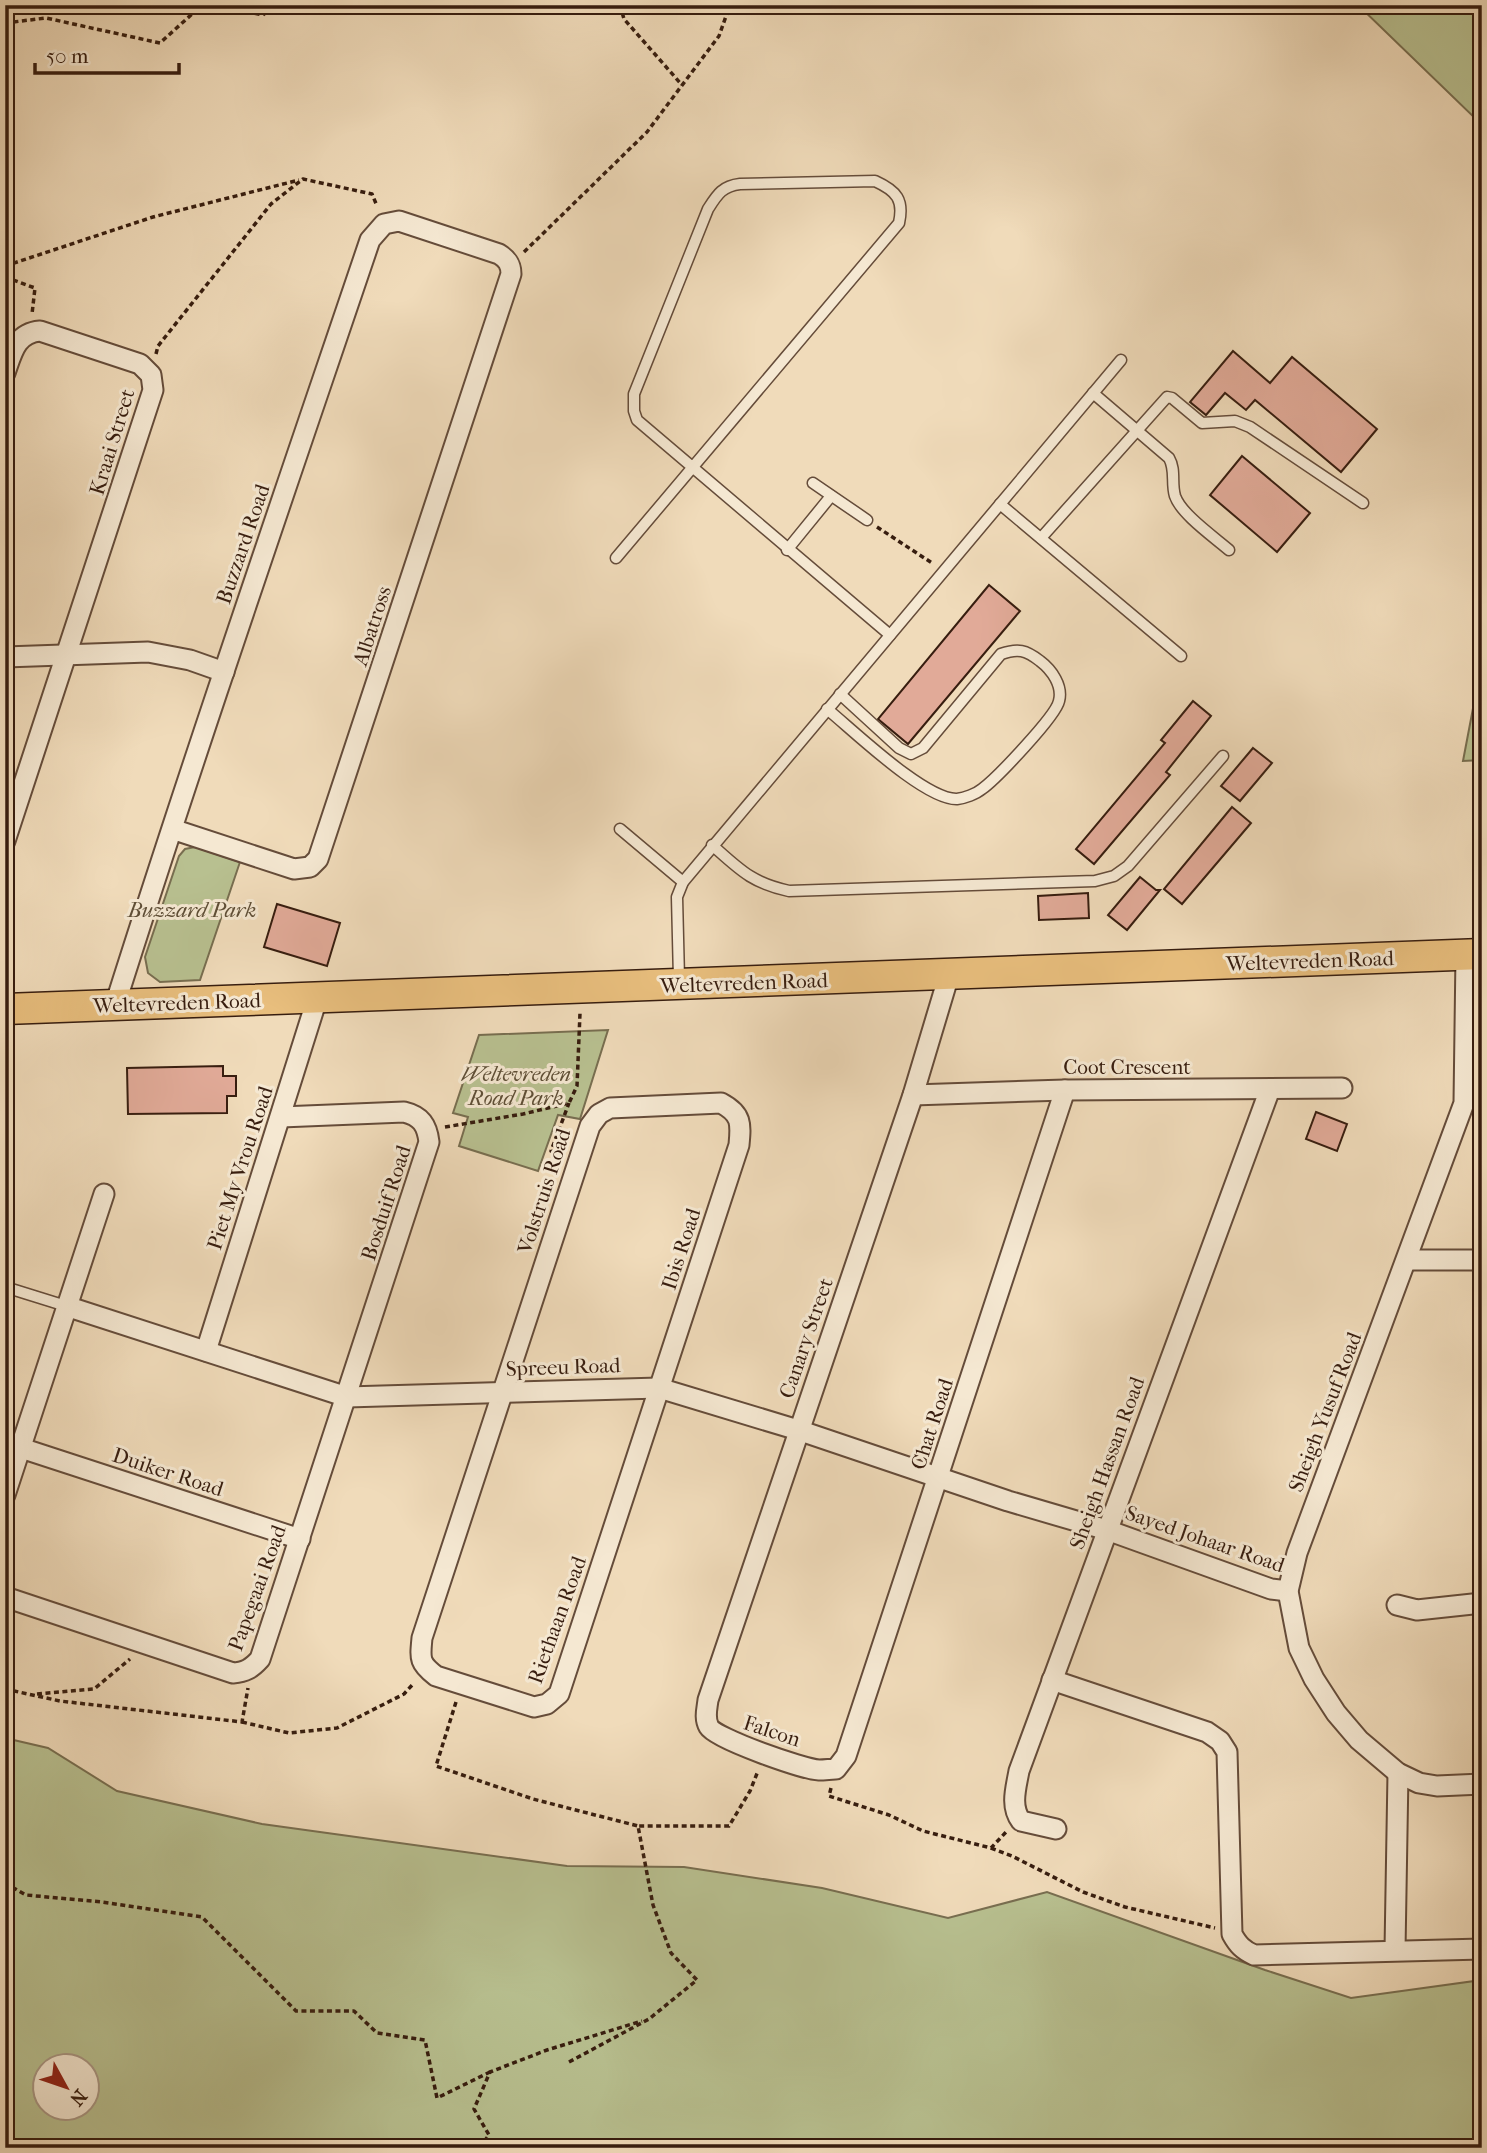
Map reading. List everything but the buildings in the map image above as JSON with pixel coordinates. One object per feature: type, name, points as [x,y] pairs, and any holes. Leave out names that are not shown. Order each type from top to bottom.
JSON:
[{"type":"main road","name":"Weltevreden Road","points":[[5,1009],[1474,955]]},
{"type":"street","points":[[384,224],[399,221],[499,254],[508,262]]},
{"type":"street","name":"Buzzard Road","points":[[115,1005],[370,240],[384,224]]},
{"type":"street","name":"Albatross","points":[[172,828],[295,869],[310,867],[318,859],[511,274],[508,262]]},
{"type":"street","name":"Kraai Street","points":[[5,841],[153,385],[149,373],[134,361],[45,331],[31,332]]},
{"type":"street","points":[[5,373],[16,343],[31,332]]},
{"type":"street","points":[[5,657],[159,653],[224,672]]},
{"type":"street","name":"Sheigh Yusuf Road","points":[[1474,955],[1464,1103],[1297,1553],[1289,1591],[1299,1648],[1314,1679],[1336,1713],[1359,1740],[1398,1773],[1419,1783],[1437,1786],[1482,1784]]},
{"type":"street","name":"Canary Street","points":[[705,1716],[798,1430],[913,1095],[949,975]]},
{"type":"street","name":"Piet My Vrou Road","points":[[206,1351],[317,999]]},
{"type":"street","name":"Coot Crescent","points":[[913,1095],[1065,1090],[1342,1088]]},
{"type":"street","name":"Sheigh Hassan Road","points":[[1018,1818],[1014,1803],[1019,1771],[1270,1089]]},
{"type":"street","name":"Chat Road","points":[[836,1769],[846,1756],[1065,1090]]},
{"type":"street","name":"Volstruis Road","points":[[502,1391],[594,1119],[610,1108],[721,1104],[732,1109],[741,1124]]},
{"type":"street","name":"Bosduif Road","points":[[281,1117],[404,1112],[414,1114],[428,1129],[426,1155],[347,1397]]},
{"type":"street","name":"Ibis Road","points":[[659,1388],[739,1145],[741,1124]]},
{"type":"street","points":[[5,1495],[104,1194]]},
{"type":"street","points":[[1406,1260],[1482,1260]]},
{"type":"street","name":"Spreeu Road","points":[[66,1306],[347,1397],[659,1388],[798,1430],[1008,1501],[1107,1530]]},
{"type":"street","name":"Riethaan Road","points":[[426,1668],[436,1676],[534,1707],[547,1704],[559,1694],[659,1388]]},
{"type":"street","points":[[426,1668],[420,1658],[422,1638],[502,1391]]},
{"type":"street","name":"Papegaai Road","points":[[5,1597],[233,1673],[252,1667],[265,1646],[347,1397]]},
{"type":"street","name":"Duiker Road","points":[[21,1448],[300,1539]]},
{"type":"street","name":"Sayed Johaar Road","points":[[1107,1530],[1271,1589],[1289,1591]]},
{"type":"street","points":[[1397,1605],[1418,1610],[1482,1603]]},
{"type":"street","points":[[1052,1680],[1207,1732],[1220,1741],[1227,1752],[1232,1934],[1237,1945],[1254,1955],[1482,1949]]},
{"type":"street","name":"Falcon","points":[[705,1716],[708,1726],[715,1734],[730,1742],[818,1770],[836,1769]]},
{"type":"street","points":[[1395,1950],[1398,1773]]},
{"type":"street","points":[[1018,1818],[1056,1829]]},
{"type":"lane","points":[[616,558],[692,469],[899,223],[902,210],[898,198],[889,187],[876,181],[740,184],[720,191],[708,209],[634,402],[637,420],[692,469],[787,550],[890,635]]},
{"type":"lane","points":[[679,985],[677,897],[683,881],[1121,360]]},
{"type":"lane","points":[[1093,393],[1171,461],[1177,501],[1229,550]]},
{"type":"lane","points":[[1041,538],[1165,398],[1170,397],[1202,423],[1234,421],[1250,427],[1363,503]]},
{"type":"lane","points":[[813,483],[866,520]]},
{"type":"lane","points":[[787,550],[831,496]]},
{"type":"lane","points":[[1000,504],[1181,656]]},
{"type":"lane","points":[[827,709],[918,784],[940,796],[958,799],[974,794],[993,779],[1054,713],[1060,699],[1059,685],[1046,665],[1028,651],[1011,650],[1002,654],[923,748],[911,754],[899,748],[840,694]]},
{"type":"lane","points":[[712,845],[742,872],[765,886],[789,891],[1094,881],[1114,876],[1128,866],[1223,756]]},
{"type":"lane","points":[[620,829],[683,881]]},
{"type":"lane","name":"Spreeu Road","points":[[10,1289],[66,1306]]},
{"type":"path","points":[[5,23],[46,18],[160,43],[202,5]]},
{"type":"path","points":[[213,5],[263,16],[275,5]]},
{"type":"path","points":[[620,5],[624,19],[682,85]]},
{"type":"path","points":[[508,262],[647,132],[719,36],[730,5]]},
{"type":"path","points":[[149,373],[158,346],[271,204],[303,179]]},
{"type":"path","points":[[5,266],[153,217],[303,179],[372,194],[384,224]]},
{"type":"path","points":[[5,277],[35,288],[31,332]]},
{"type":"path","points":[[866,520],[944,570]]},
{"type":"path","points":[[570,1156],[551,1151],[578,1086],[580,1013]]},
{"type":"path","points":[[440,1127],[523,1114],[569,1103]]},
{"type":"path","points":[[32,1695],[94,1689],[138,1652]]},
{"type":"path","points":[[5,1689],[60,1701],[242,1722],[289,1733],[337,1728],[404,1694],[426,1668]]},
{"type":"path","points":[[242,1722],[250,1680]]},
{"type":"path","points":[[462,1684],[436,1766],[533,1799],[638,1826],[729,1826],[750,1791],[765,1753]]},
{"type":"path","points":[[836,1769],[829,1796],[889,1815],[923,1831],[991,1848],[1083,1892],[1125,1907],[1203,1924],[1232,1934]]},
{"type":"path","points":[[991,1848],[1018,1818]]},
{"type":"path","points":[[569,2062],[649,2019],[697,1980],[671,1953],[653,1905],[638,1826]]},
{"type":"path","points":[[5,1883],[26,1895],[102,1902],[202,1917],[296,2011],[354,2011],[377,2033],[425,2040],[437,2098],[490,2072],[547,2050],[649,2019]]},
{"type":"path","points":[[479,2148],[489,2136],[474,2109],[490,2072]]},
{"type":"green space","points":[[1358,5],[1482,5],[1482,125]]},
{"type":"green space","points":[[1482,661],[1482,760],[1463,761]]},
{"type":"green space","name":"Buzzard Park","points":[[195,847],[240,862],[200,980],[160,982],[148,973],[145,957],[179,856],[185,849]]},
{"type":"green space","name":"Weltevreden Road Park","points":[[608,1030],[580,1119],[558,1115],[538,1171],[459,1146],[468,1117],[453,1113],[479,1035]]},
{"type":"green space","points":[[5,1738],[48,1748],[117,1791],[262,1824],[567,1866],[684,1867],[822,1888],[948,1918],[1047,1892],[1351,1998],[1482,1980],[1482,2148],[5,2148]]}]
